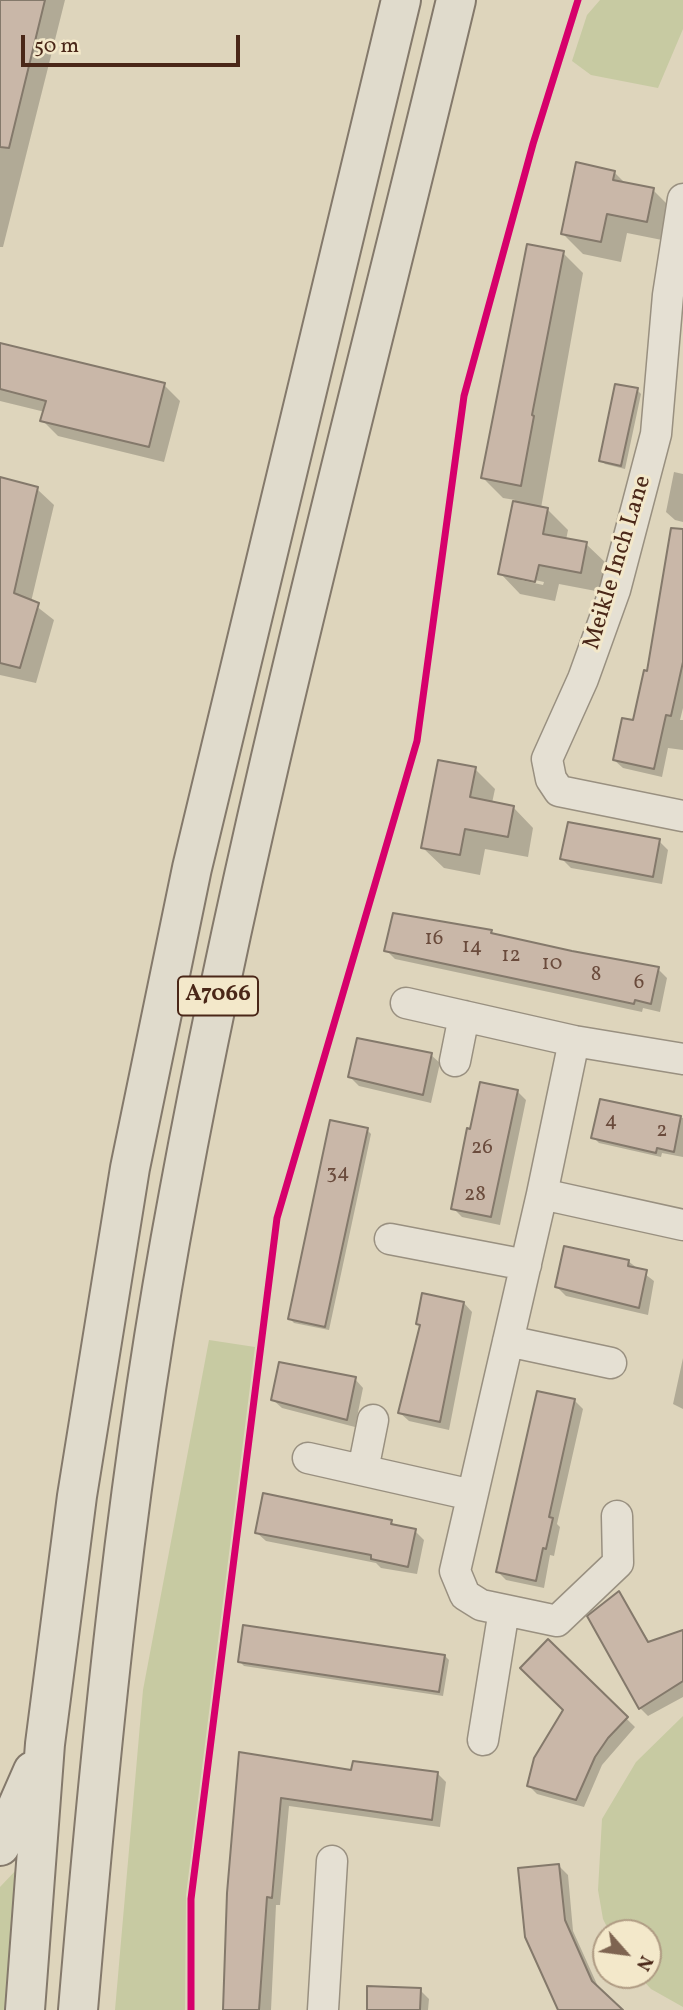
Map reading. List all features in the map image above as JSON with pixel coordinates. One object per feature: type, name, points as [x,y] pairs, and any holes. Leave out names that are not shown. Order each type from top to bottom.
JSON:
[{"type":"main road","name":"A7066","points":[[26,2010],[45,1744],[76,1496],[130,1168],[192,867],[401,0]]},
{"type":"main road","name":"A7066","points":[[78,2010],[96,1803],[129,1502],[178,1195],[246,864],[456,0]]},
{"type":"main road","name":"A7066","points":[[0,1846],[45,1744]]},
{"type":"street","name":"Meikle Inch Lane","points":[[683,199],[668,295],[656,434],[640,505],[595,648],[547,759],[551,779],[559,791],[683,816]]},
{"type":"street","points":[[406,1003],[574,1041],[683,1059]]},
{"type":"street","points":[[455,1061],[464,1016]]},
{"type":"street","points":[[574,1041],[542,1194],[455,1571],[465,1595],[481,1605],[557,1621],[618,1563],[617,1516]]},
{"type":"street","points":[[542,1194],[683,1225]]},
{"type":"street","points":[[390,1239],[526,1265]]},
{"type":"street","points":[[508,1341],[611,1363]]},
{"type":"street","points":[[363,1470],[373,1420]]},
{"type":"street","points":[[308,1458],[472,1495]]},
{"type":"street","points":[[483,1740],[504,1610]]},
{"type":"street","points":[[323,2010],[332,1861]]},
{"type":"green space","points":[[600,0],[683,0],[683,29],[658,88],[591,75],[572,61],[587,15]]},
{"type":"green space","points":[[209,1340],[255,1347],[186,1895],[185,2010],[115,2010],[143,1690]]},
{"type":"green space","points":[[683,1716],[683,2007],[651,1989],[662,1989],[662,1919],[603,1919],[598,1890],[602,1819],[636,1762]]},
{"type":"green space","points":[[18,1868],[10,2010],[0,2010],[0,1887]]},
{"type":"building","points":[[0,0],[45,0],[9,148],[0,147]]},
{"type":"building","points":[[576,162],[615,171],[613,180],[654,188],[647,222],[607,214],[601,242],[561,234]]},
{"type":"building","points":[[527,244],[564,251],[521,486],[481,478]]},
{"type":"building","points":[[0,343],[165,383],[149,447],[40,421],[46,401],[0,389]]},
{"type":"building","points":[[615,384],[638,388],[621,466],[599,461]]},
{"type":"building","points":[[0,477],[38,487],[14,593],[39,603],[20,668],[0,663]]},
{"type":"building","points":[[513,501],[548,508],[543,534],[587,542],[581,573],[539,565],[535,582],[498,574]]},
{"type":"building","points":[[671,528],[683,529],[683,662],[671,716],[666,715],[654,769],[613,760],[622,718],[633,720],[644,670],[647,671]]},
{"type":"building","points":[[438,760],[476,767],[470,797],[514,806],[508,837],[465,829],[460,855],[421,848]]},
{"type":"building","points":[[568,822],[660,839],[653,877],[560,859]]},
{"type":"building","points":[[393,913],[492,930],[491,933],[572,951],[659,967],[651,1004],[635,1000],[634,1004],[384,951]]},
{"type":"building","points":[[357,1038],[432,1053],[423,1095],[348,1077]]},
{"type":"building","points":[[480,1082],[518,1090],[491,1217],[451,1209],[467,1128],[470,1129]]},
{"type":"building","points":[[600,1099],[681,1116],[674,1152],[657,1148],[656,1153],[591,1138]]},
{"type":"building","points":[[330,1120],[368,1128],[325,1327],[288,1319]]},
{"type":"building","points":[[564,1246],[629,1260],[628,1266],[647,1270],[639,1308],[555,1287]]},
{"type":"building","points":[[422,1293],[464,1302],[440,1422],[398,1413],[420,1325],[416,1324]]},
{"type":"building","points":[[279,1362],[356,1377],[347,1420],[271,1400]]},
{"type":"building","points":[[537,1391],[575,1399],[549,1517],[553,1518],[536,1581],[496,1572]]},
{"type":"building","points":[[263,1493],[392,1520],[391,1524],[416,1529],[408,1567],[371,1559],[371,1555],[255,1533]]},
{"type":"building","points":[[619,1591],[648,1642],[683,1630],[683,1681],[639,1709],[587,1616]]},
{"type":"building","points":[[243,1625],[445,1655],[439,1692],[238,1662]]},
{"type":"building","points":[[548,1639],[628,1717],[595,1757],[576,1800],[527,1786],[534,1758],[563,1710],[520,1668]]},
{"type":"building","points":[[239,1752],[351,1770],[353,1761],[438,1772],[432,1820],[281,1798],[272,1898],[267,1897],[259,2010],[223,2010],[227,1893]]},
{"type":"building","points":[[559,1864],[565,1920],[592,1981],[592,1989],[601,1989],[623,2010],[558,2010],[525,1937],[518,1868]]},
{"type":"building","points":[[367,1986],[421,1988],[420,2010],[367,2010]]},
{"type":"cycle path","points":[[191,2010],[191,1899],[277,1218],[417,741],[464,396],[533,144],[578,0]]}]
